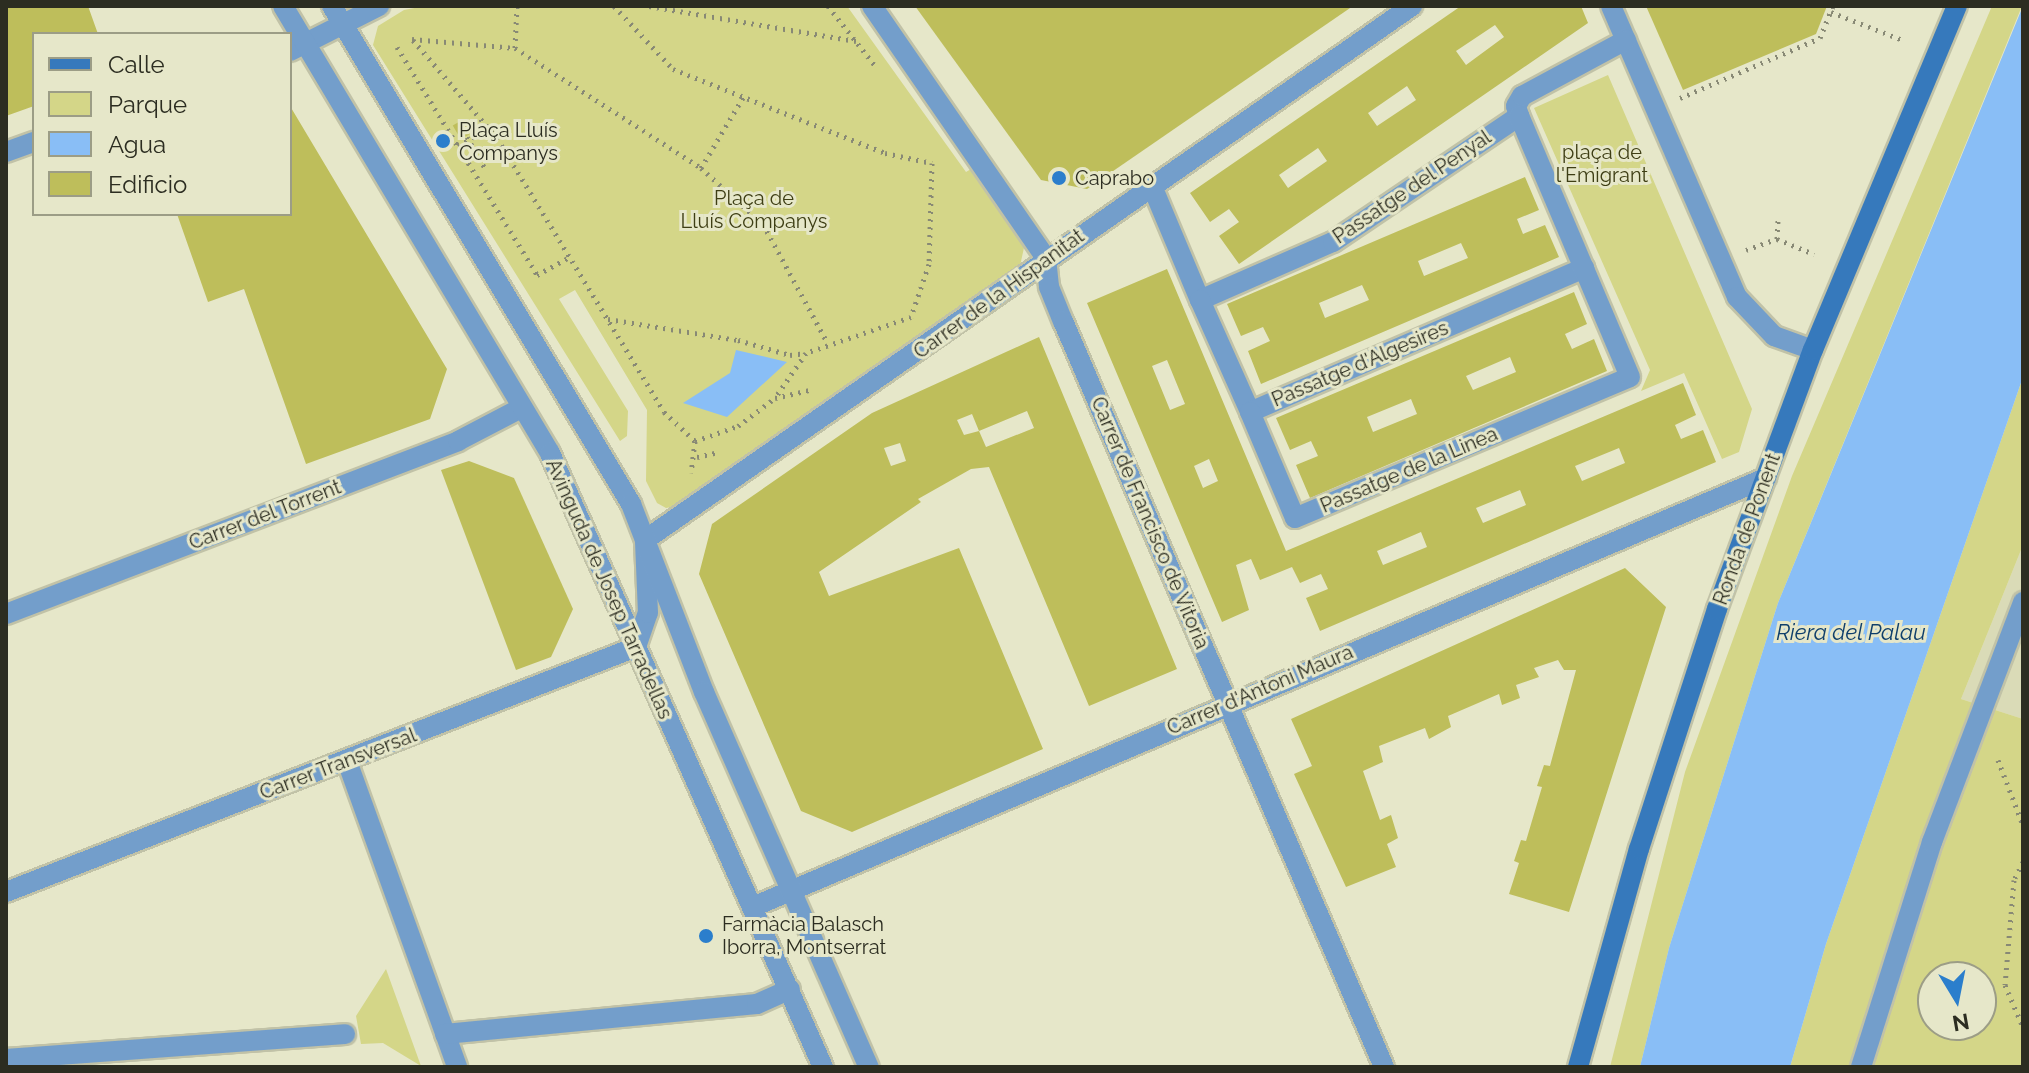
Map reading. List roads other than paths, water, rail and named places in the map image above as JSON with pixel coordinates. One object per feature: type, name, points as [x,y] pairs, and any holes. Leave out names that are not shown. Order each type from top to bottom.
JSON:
[{"type":"main road","name":"Ronda de Ponent","points":[[1578,1067],[1639,849],[1717,609],[1813,350],[1957,6]]},
{"type":"street","name":"Avinguda de Josep Tarradellas","points":[[283,6],[299,48],[521,408],[586,528],[636,647],[755,906],[823,1067]]},
{"type":"street","points":[[332,6],[563,385],[631,504],[704,692],[794,888],[869,1067]]},
{"type":"street","points":[[299,48],[379,6]]},
{"type":"street","name":"Carrer de Francisco de Vitoria","points":[[872,6],[1046,258],[1049,287],[1225,704],[1384,1067]]},
{"type":"street","name":"Carrer de la Hispanitat","points":[[645,540],[1412,6]]},
{"type":"street","points":[[1611,6],[1737,297],[1774,336],[1813,350]]},
{"type":"street","name":"Passatge del Penyal","points":[[1200,300],[1333,242],[1519,116],[1516,106],[1522,96],[1626,40]]},
{"type":"street","points":[[1519,116],[1584,268]]},
{"type":"street","points":[[6,152],[32,143]]},
{"type":"street","points":[[1152,186],[1200,300]]},
{"type":"street","name":"Passatge de la Linea","points":[[1250,412],[1295,518],[1630,377],[1584,268]]},
{"type":"street","name":"Passatge d'Algesires","points":[[1200,300],[1250,412],[1584,268]]},
{"type":"street","name":"Carrer del Torrent","points":[[6,614],[458,441],[521,408]]},
{"type":"street","name":"Carrer d'Antoni Maura","points":[[755,906],[1225,704],[1766,478]]},
{"type":"street","points":[[636,647],[648,613],[645,540]]},
{"type":"street","points":[[1861,1067],[1932,842],[2023,602]]},
{"type":"street","name":"Carrer Transversal","points":[[6,892],[636,647]]},
{"type":"street","points":[[347,761],[457,1067]]},
{"type":"street","points":[[445,1034],[757,1004],[790,989]]},
{"type":"street","points":[[6,1059],[345,1034]]},
{"type":"water","name":"Riera del Palau","points":[[2023,6],[2023,377],[1826,944],[1790,1067],[1640,1067],[1669,948],[1778,603]]},
{"type":"water","points":[[736,350],[787,362],[727,417],[683,403],[730,373]]},
{"type":"place","name":"Plaça Lluís Companys","points":[[443,141]]},
{"type":"place","name":"Caprabo","points":[[1059,178]]},
{"type":"place","name":"Farmàcia Balasch Iborra, Montserrat","points":[[706,936]]},
{"type":"park label","name":"plaça de l'Emigrant","points":[[1602,164]]},
{"type":"park label","name":"Plaça de Lluís Companys","points":[[754,210]]}]
